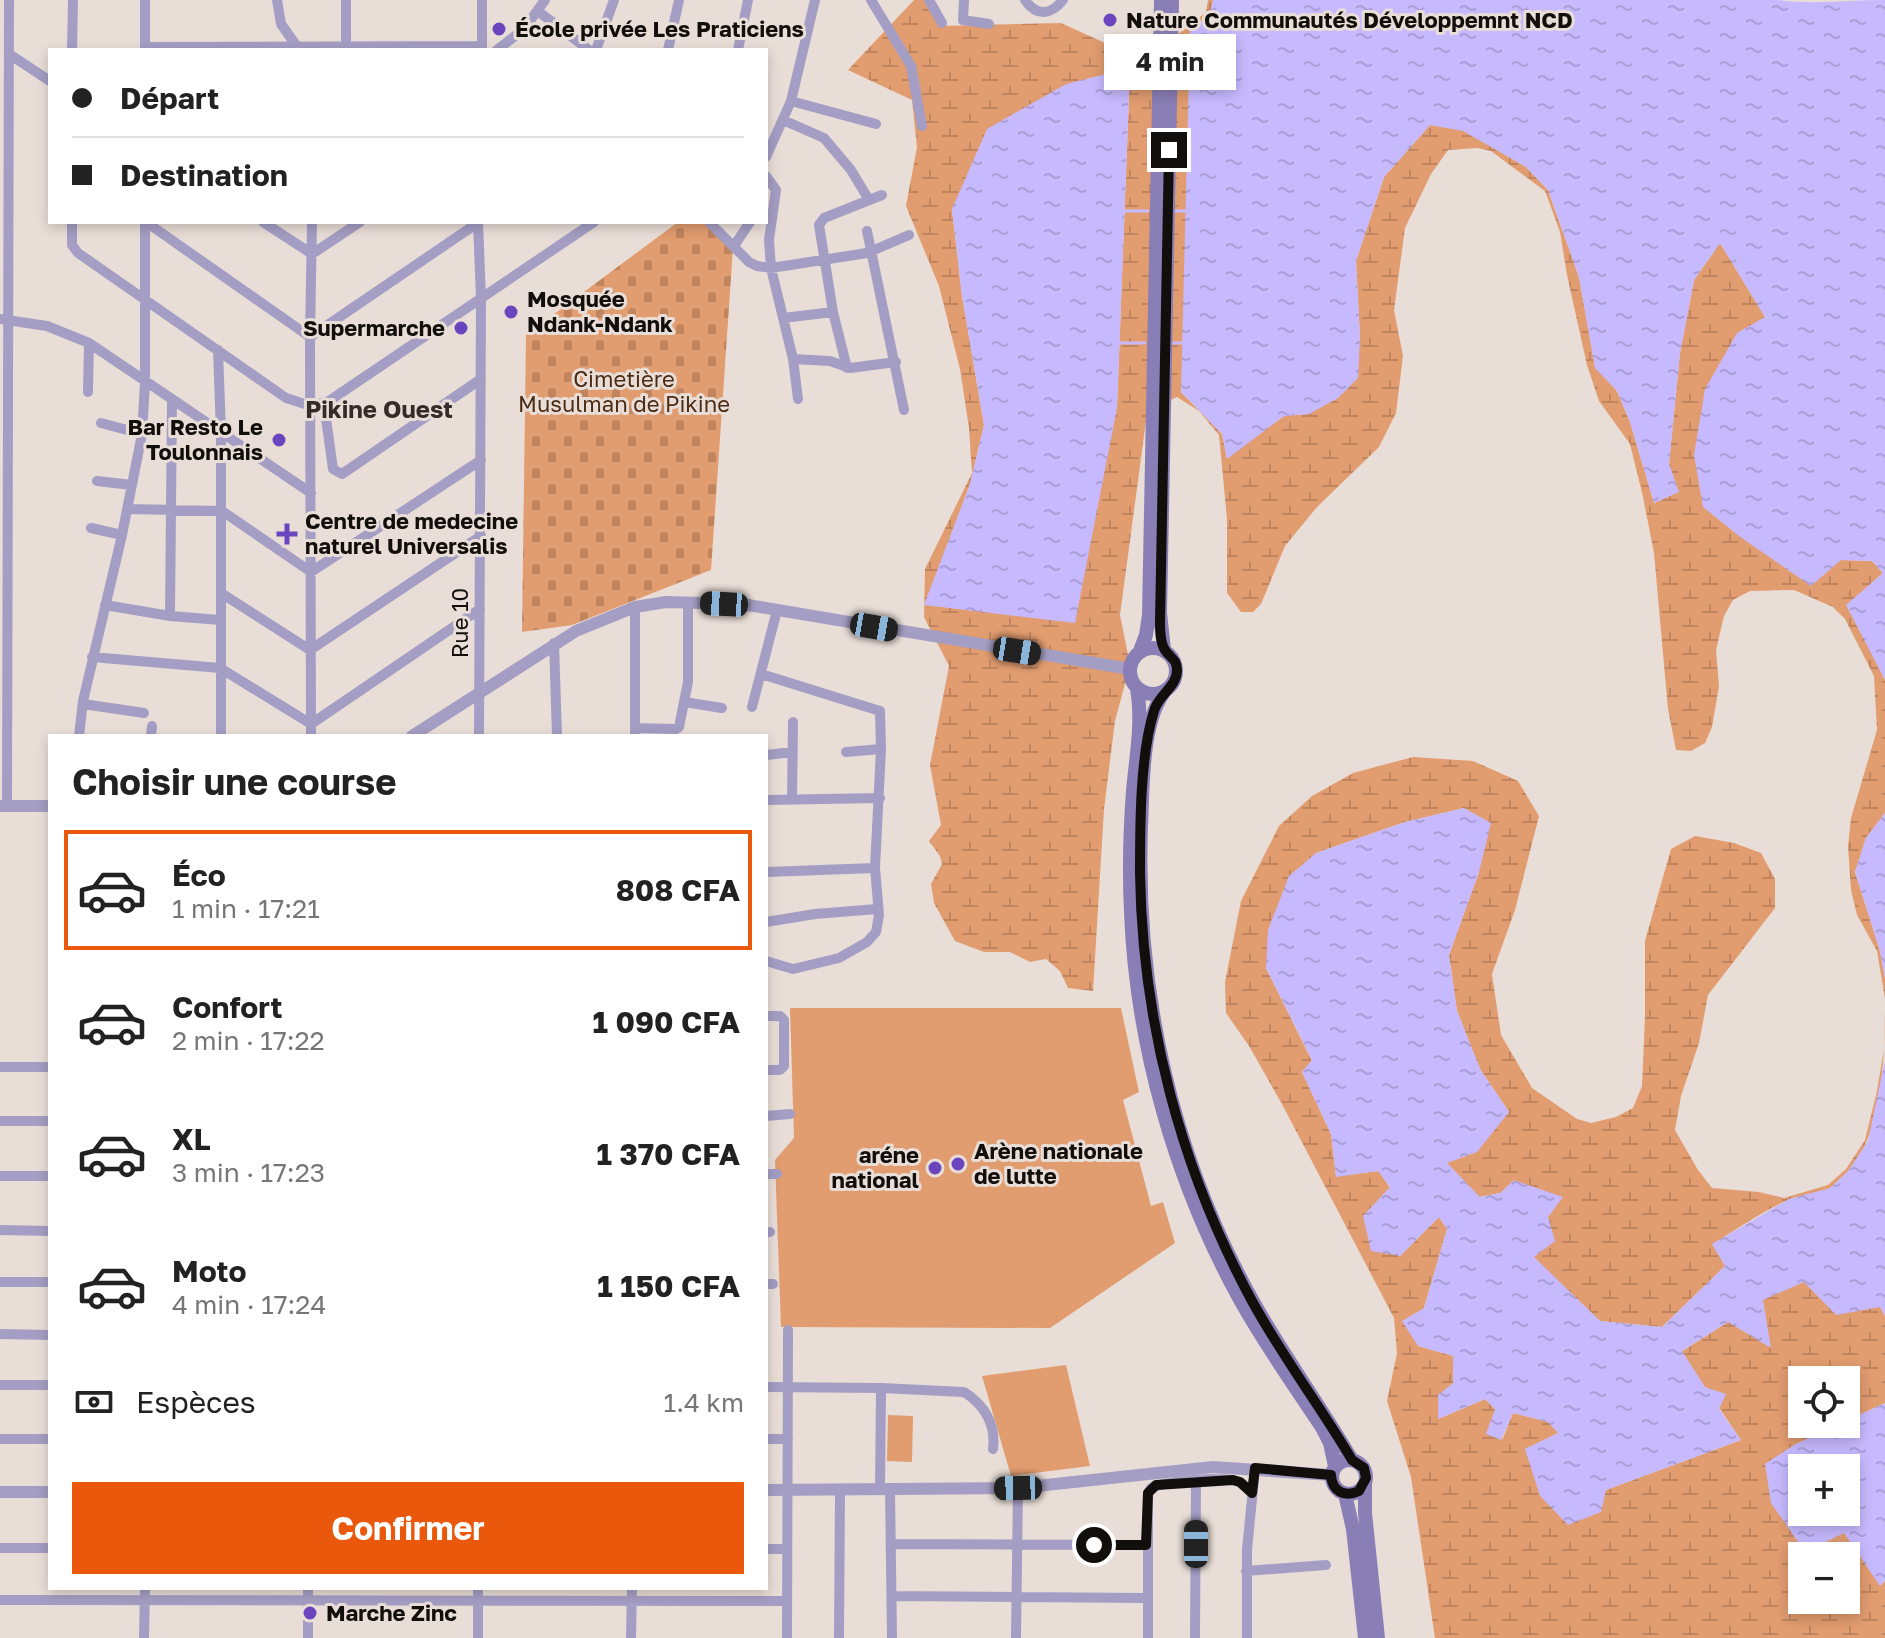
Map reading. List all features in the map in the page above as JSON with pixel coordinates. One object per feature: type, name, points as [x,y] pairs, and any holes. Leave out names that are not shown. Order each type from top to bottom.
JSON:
[{"type":"main road","points":[[1161,0],[1149,615],[1146,635],[1130,669],[1141,710],[1131,811],[1132,926],[1145,1032],[1166,1124],[1193,1201],[1218,1258],[1265,1343],[1323,1429],[1334,1455],[1334,1487],[1345,1494],[1359,1491],[1365,1483]]},
{"type":"main road","points":[[1164,650],[1160,613],[1172,0]]},
{"type":"main road","points":[[1140,651],[1156,647],[1164,650],[1173,658],[1177,670],[1174,682],[1157,702],[1149,733],[1140,855],[1145,953],[1162,1060],[1177,1119],[1199,1184],[1227,1252],[1260,1314],[1352,1460],[1364,1468],[1365,1513],[1378,1638]]},
{"type":"main road","points":[[1137,688],[1151,694],[1165,691]]},
{"type":"main road","points":[[1333,1470],[1342,1461],[1352,1460]]},
{"type":"main road","points":[[1345,1494],[1353,1529],[1365,1638]]},
{"type":"street","points":[[9,0],[4,143],[3,806],[48,806]]},
{"type":"street","points":[[72,48],[73,0]]},
{"type":"street","points":[[145,0],[145,48],[482,48],[482,0]]},
{"type":"street","points":[[277,0],[281,24],[297,47]]},
{"type":"street","points":[[346,0],[346,48]]},
{"type":"street","points":[[500,48],[524,29],[545,0]]},
{"type":"street","points":[[597,48],[614,0]]},
{"type":"street","points":[[668,48],[679,0]]},
{"type":"street","points":[[738,48],[748,0]]},
{"type":"street","points":[[768,153],[791,101],[815,0]]},
{"type":"street","points":[[871,0],[911,66],[922,126]]},
{"type":"street","points":[[929,0],[942,23]]},
{"type":"street","points":[[964,0],[963,20],[989,24]]},
{"type":"street","points":[[1025,0],[1034,10],[1046,13],[1053,11],[1063,0]]},
{"type":"street","points":[[539,12],[586,48]]},
{"type":"street","points":[[9,54],[48,80]]},
{"type":"street","points":[[791,101],[876,124]]},
{"type":"street","points":[[783,120],[824,138],[851,170],[869,200]]},
{"type":"street","points":[[768,179],[776,190],[769,240],[771,268],[793,359],[798,399]]},
{"type":"street","points":[[768,197],[776,190]]},
{"type":"street","points":[[847,368],[833,312],[820,222],[882,195]]},
{"type":"street","points":[[72,224],[74,250],[286,398],[311,406],[324,404],[591,224]]},
{"type":"street","points":[[79,734],[92,657],[128,509],[142,434],[145,224]]},
{"type":"street","points":[[148,224],[310,337]]},
{"type":"street","points":[[266,224],[312,254]]},
{"type":"street","points":[[311,734],[312,224]]},
{"type":"street","points":[[312,254],[357,224]]},
{"type":"street","points":[[310,337],[475,224]]},
{"type":"street","name":"Rue 10","points":[[478,224],[481,298],[479,734]]},
{"type":"street","points":[[711,224],[749,262],[771,268],[873,250],[909,235]]},
{"type":"street","points":[[734,246],[749,224]]},
{"type":"street","points":[[867,231],[904,410]]},
{"type":"street","points":[[783,318],[833,312]]},
{"type":"street","points":[[4,319],[47,326],[89,343],[311,493]]},
{"type":"street","points":[[88,392],[89,343]]},
{"type":"street","points":[[218,350],[222,511],[221,734]]},
{"type":"street","points":[[793,359],[830,361],[847,368],[896,362]]},
{"type":"street","points":[[324,404],[333,469],[342,474],[481,379]]},
{"type":"street","points":[[170,616],[172,400]]},
{"type":"street","points":[[101,423],[142,434]]},
{"type":"street","points":[[311,572],[481,460]]},
{"type":"street","points":[[97,481],[132,485]]},
{"type":"street","points":[[128,509],[222,511],[311,572]]},
{"type":"street","points":[[91,528],[122,535]]},
{"type":"street","points":[[310,650],[481,536]]},
{"type":"street","points":[[221,593],[310,650]]},
{"type":"street","points":[[415,734],[554,643],[598,620],[635,607],[666,602],[742,604],[1130,669]]},
{"type":"street","points":[[635,607],[635,732],[678,729],[688,682],[688,602]]},
{"type":"street","points":[[105,605],[170,616],[220,620]]},
{"type":"street","points":[[311,724],[480,609]]},
{"type":"street","points":[[752,707],[777,610]]},
{"type":"street","points":[[554,643],[557,734]]},
{"type":"street","points":[[92,657],[220,668],[311,724]]},
{"type":"street","points":[[761,674],[877,709],[882,716],[875,868],[876,932],[855,950],[839,958],[793,969],[768,962]]},
{"type":"street","points":[[684,702],[722,708]]},
{"type":"street","points":[[83,704],[144,713]]},
{"type":"street","points":[[792,800],[793,722]]},
{"type":"street","points":[[846,752],[881,749]]},
{"type":"street","points":[[768,755],[793,752]]},
{"type":"street","points":[[768,800],[880,798]]},
{"type":"street","points":[[768,872],[875,868]]},
{"type":"street","points":[[768,922],[877,909]]},
{"type":"street","points":[[768,1016],[780,1016],[784,1020],[784,1066],[780,1070],[768,1070]]},
{"type":"street","points":[[0,1067],[48,1067]]},
{"type":"street","points":[[768,1116],[790,1114]]},
{"type":"street","points":[[0,1121],[48,1121]]},
{"type":"street","points":[[0,1176],[48,1176]]},
{"type":"street","points":[[0,1230],[48,1231]]},
{"type":"street","points":[[0,1282],[48,1282]]},
{"type":"street","points":[[787,1638],[788,1330]]},
{"type":"street","points":[[0,1334],[48,1335]]},
{"type":"street","points":[[0,1385],[48,1385]]},
{"type":"street","points":[[768,1387],[964,1392],[974,1399],[989,1419],[995,1433],[993,1449]]},
{"type":"street","points":[[881,1388],[885,1489],[892,1544],[892,1638]]},
{"type":"street","points":[[0,1439],[48,1439]]},
{"type":"street","points":[[768,1439],[788,1439]]},
{"type":"street","points":[[768,1490],[1018,1488],[1196,1468],[1333,1470]]},
{"type":"street","points":[[1247,1638],[1246,1571],[1255,1468]]},
{"type":"street","points":[[1148,1638],[1146,1545],[1148,1493],[1151,1488],[1196,1481],[1233,1480],[1252,1493]]},
{"type":"street","points":[[1195,1638],[1196,1481]]},
{"type":"street","points":[[1016,1638],[1018,1488]]},
{"type":"street","points":[[839,1638],[840,1490]]},
{"type":"street","points":[[0,1492],[48,1492]]},
{"type":"street","points":[[892,1544],[1146,1545]]},
{"type":"street","points":[[0,1548],[48,1548]]},
{"type":"street","points":[[768,1549],[787,1549]]},
{"type":"street","points":[[1246,1571],[1326,1565]]},
{"type":"street","points":[[144,1638],[145,1590]]},
{"type":"street","points":[[308,1590],[308,1638]]},
{"type":"street","points":[[478,1590],[478,1638]]},
{"type":"street","points":[[631,1638],[632,1590]]},
{"type":"street","points":[[892,1596],[1146,1598]]},
{"type":"street","points":[[0,1600],[787,1601]]},
{"type":"green space","points":[[914,0],[926,0],[939,26],[1061,23],[1105,43],[1158,50],[1206,12],[1208,0],[1213,0],[1181,392],[1222,434],[1227,458],[1284,416],[1309,414],[1360,338],[1356,261],[1384,177],[1430,125],[1463,130],[1526,167],[1548,190],[1579,277],[1595,367],[1617,391],[1630,422],[1654,503],[1678,492],[1669,464],[1680,353],[1694,280],[1720,243],[1765,317],[1841,560],[1872,561],[1883,573],[1847,605],[1885,680],[1885,813],[1866,838],[1855,872],[1880,951],[1885,999],[1877,951],[1857,915],[1851,890],[1848,846],[1851,818],[1877,730],[1874,676],[1845,619],[1833,607],[1794,590],[1750,591],[1733,600],[1724,616],[1716,650],[1719,686],[1712,727],[1705,743],[1691,751],[1676,750],[1668,709],[1654,553],[1630,444],[1599,401],[1587,365],[1560,232],[1545,191],[1491,151],[1478,148],[1448,150],[1431,174],[1405,228],[1394,310],[1403,356],[1396,413],[1379,447],[1317,507],[1285,546],[1261,604],[1253,612],[1241,612],[1227,593],[1227,519],[1219,435],[1199,411],[1177,397],[1162,404],[1146,421],[1120,615],[1130,665],[1115,721],[1104,809],[1093,991],[1068,988],[1060,971],[1046,959],[1030,962],[1010,952],[984,952],[955,941],[934,903],[931,884],[942,864],[929,841],[941,825],[930,765],[949,666],[924,617],[925,569],[972,473],[969,428],[960,369],[939,286],[906,206],[917,147],[912,100],[848,70]],"holes":[[[1130,69],[1117,408],[925,605],[970,484],[984,425],[962,296],[952,209]]]},
{"type":"green space","name":"Cimetière Musulman de Pikine","points":[[675,224],[709,224],[733,248],[711,570],[572,625],[522,632],[526,335]]},
{"type":"green space","points":[[1413,757],[1473,761],[1518,781],[1539,816],[1515,910],[1492,974],[1501,1035],[1532,1088],[1577,1119],[1591,1123],[1616,1117],[1633,1108],[1642,1086],[1645,941],[1671,849],[1695,836],[1734,843],[1761,853],[1775,879],[1775,908],[1708,995],[1699,1043],[1681,1096],[1675,1130],[1712,1188],[1759,1192],[1784,1198],[1828,1185],[1846,1169],[1865,1140],[1884,1050],[1877,1108],[1860,1156],[1847,1174],[1830,1188],[1778,1205],[1713,1244],[1725,1266],[1662,1327],[1600,1321],[1533,1257],[1548,1217],[1562,1197],[1500,1193],[1479,1197],[1447,1163],[1509,1112],[1480,1069],[1457,1011],[1449,955],[1479,872],[1464,808],[1405,822],[1316,853],[1266,968],[1312,1061],[1302,1072],[1331,1134],[1336,1176],[1379,1171],[1390,1188],[1400,1256],[1439,1217],[1447,1229],[1424,1308],[1418,1346],[1453,1356],[1453,1383],[1438,1419],[1485,1399],[1495,1409],[1502,1440],[1513,1413],[1548,1422],[1559,1433],[1525,1449],[1606,1490],[1741,1440],[1681,1352],[1762,1300],[1804,1281],[1880,1307],[1885,1316],[1885,1403],[1860,1415],[1860,1366],[1788,1366],[1788,1438],[1809,1438],[1794,1445],[1795,1454],[1788,1454],[1788,1526],[1802,1526],[1804,1542],[1788,1542],[1788,1614],[1860,1614],[1860,1556],[1880,1585],[1885,1581],[1885,1638],[1435,1638],[1411,1477],[1387,1401],[1397,1353],[1394,1318],[1283,1106],[1226,1013],[1225,982],[1241,901],[1279,826],[1312,796],[1353,773]]},
{"type":"green space","name":"Arène nationale de lutte","points":[[790,1008],[1121,1008],[1139,1092],[1123,1100],[1151,1206],[1163,1202],[1175,1243],[1050,1328],[781,1327],[775,1160],[794,1138]]},
{"type":"green space","points":[[1066,1365],[1090,1466],[1011,1476],[982,1376]]},
{"type":"green space","points":[[888,1415],[913,1416],[912,1462],[887,1461]]},
{"type":"green space","points":[[1844,1532],[1851,1542],[1824,1542]]},
{"type":"water","points":[[1213,0],[1885,0],[1885,680],[1846,605],[1883,573],[1872,561],[1841,560],[1811,586],[1703,507],[1694,455],[1705,389],[1737,333],[1765,317],[1720,243],[1694,280],[1680,353],[1669,464],[1679,492],[1654,503],[1630,422],[1617,391],[1595,368],[1579,277],[1548,190],[1526,167],[1463,131],[1430,125],[1384,177],[1356,261],[1360,338],[1358,378],[1338,398],[1309,414],[1284,416],[1227,459],[1222,434],[1181,392],[1190,31],[1210,13]]},
{"type":"water","points":[[1130,68],[1117,408],[1075,623],[924,605],[970,484],[984,425],[962,296],[952,209],[987,129],[1066,84]]},
{"type":"water","points":[[1464,808],[1491,823],[1479,872],[1449,955],[1457,1011],[1480,1069],[1509,1112],[1477,1152],[1447,1163],[1480,1197],[1500,1193],[1514,1180],[1563,1197],[1548,1217],[1555,1241],[1534,1257],[1600,1321],[1662,1327],[1725,1266],[1712,1244],[1789,1199],[1830,1188],[1848,1171],[1868,1141],[1885,1060],[1885,1316],[1880,1307],[1836,1315],[1804,1282],[1763,1300],[1771,1348],[1728,1322],[1682,1351],[1705,1387],[1726,1394],[1719,1409],[1741,1440],[1606,1490],[1601,1512],[1568,1525],[1540,1496],[1525,1449],[1558,1433],[1548,1422],[1513,1413],[1501,1440],[1486,1434],[1495,1409],[1485,1399],[1438,1419],[1438,1395],[1453,1383],[1453,1356],[1418,1346],[1402,1321],[1424,1308],[1447,1229],[1439,1217],[1400,1256],[1371,1251],[1363,1216],[1390,1187],[1378,1171],[1336,1177],[1331,1134],[1302,1072],[1312,1060],[1266,968],[1268,930],[1289,876],[1316,853],[1405,822]]},
{"type":"water","points":[[1885,813],[1885,978],[1880,951],[1855,872],[1866,838]]},
{"type":"water","points":[[1885,1403],[1885,1581],[1880,1586],[1860,1557],[1860,1542],[1850,1542],[1844,1533],[1826,1542],[1798,1542],[1771,1503],[1765,1464],[1809,1438],[1860,1438],[1860,1415]]},
{"type":"waterway","points":[[1130,83],[1151,83]]},
{"type":"waterway","points":[[1178,83],[1189,83]]},
{"type":"waterway","points":[[1125,211],[1148,211]]},
{"type":"waterway","points":[[1175,211],[1185,211]]},
{"type":"waterway","points":[[1120,343],[1145,343]]},
{"type":"waterway","points":[[1173,343],[1182,343]]},
{"type":"place","name":"Nature Communautés Développemnt NCD","points":[[1110,20]]},
{"type":"place","name":"École privée Les Praticiens","points":[[499,29]]},
{"type":"place","name":"Mosquée Ndank-Ndank","points":[[511,312]]},
{"type":"place","name":"Supermarche","points":[[461,328]]},
{"type":"place","name":"Bar Resto Le Toulonnais","points":[[279,440]]},
{"type":"place","name":"Centre de medecine naturel Universalis","points":[[287,534]]},
{"type":"place","name":"Arène nationale de lutte","points":[[958,1164]]},
{"type":"place","name":"aréne national","points":[[935,1168]]},
{"type":"place","name":"Marche Zinc","points":[[310,1613]]},
{"type":"district","name":"Pikine Ouest","points":[[379,410]]},
{"type":"route","points":[[1094,1545],[1146,1545],[1148,1493],[1156,1485],[1233,1480],[1252,1493],[1255,1468],[1331,1475],[1337,1490],[1350,1494],[1363,1488],[1366,1478],[1364,1468],[1352,1460],[1260,1314],[1227,1252],[1203,1196],[1177,1119],[1155,1030],[1145,953],[1140,855],[1145,769],[1153,712],[1157,702],[1174,682],[1177,670],[1173,658],[1164,650],[1160,621],[1169,150]]}]
